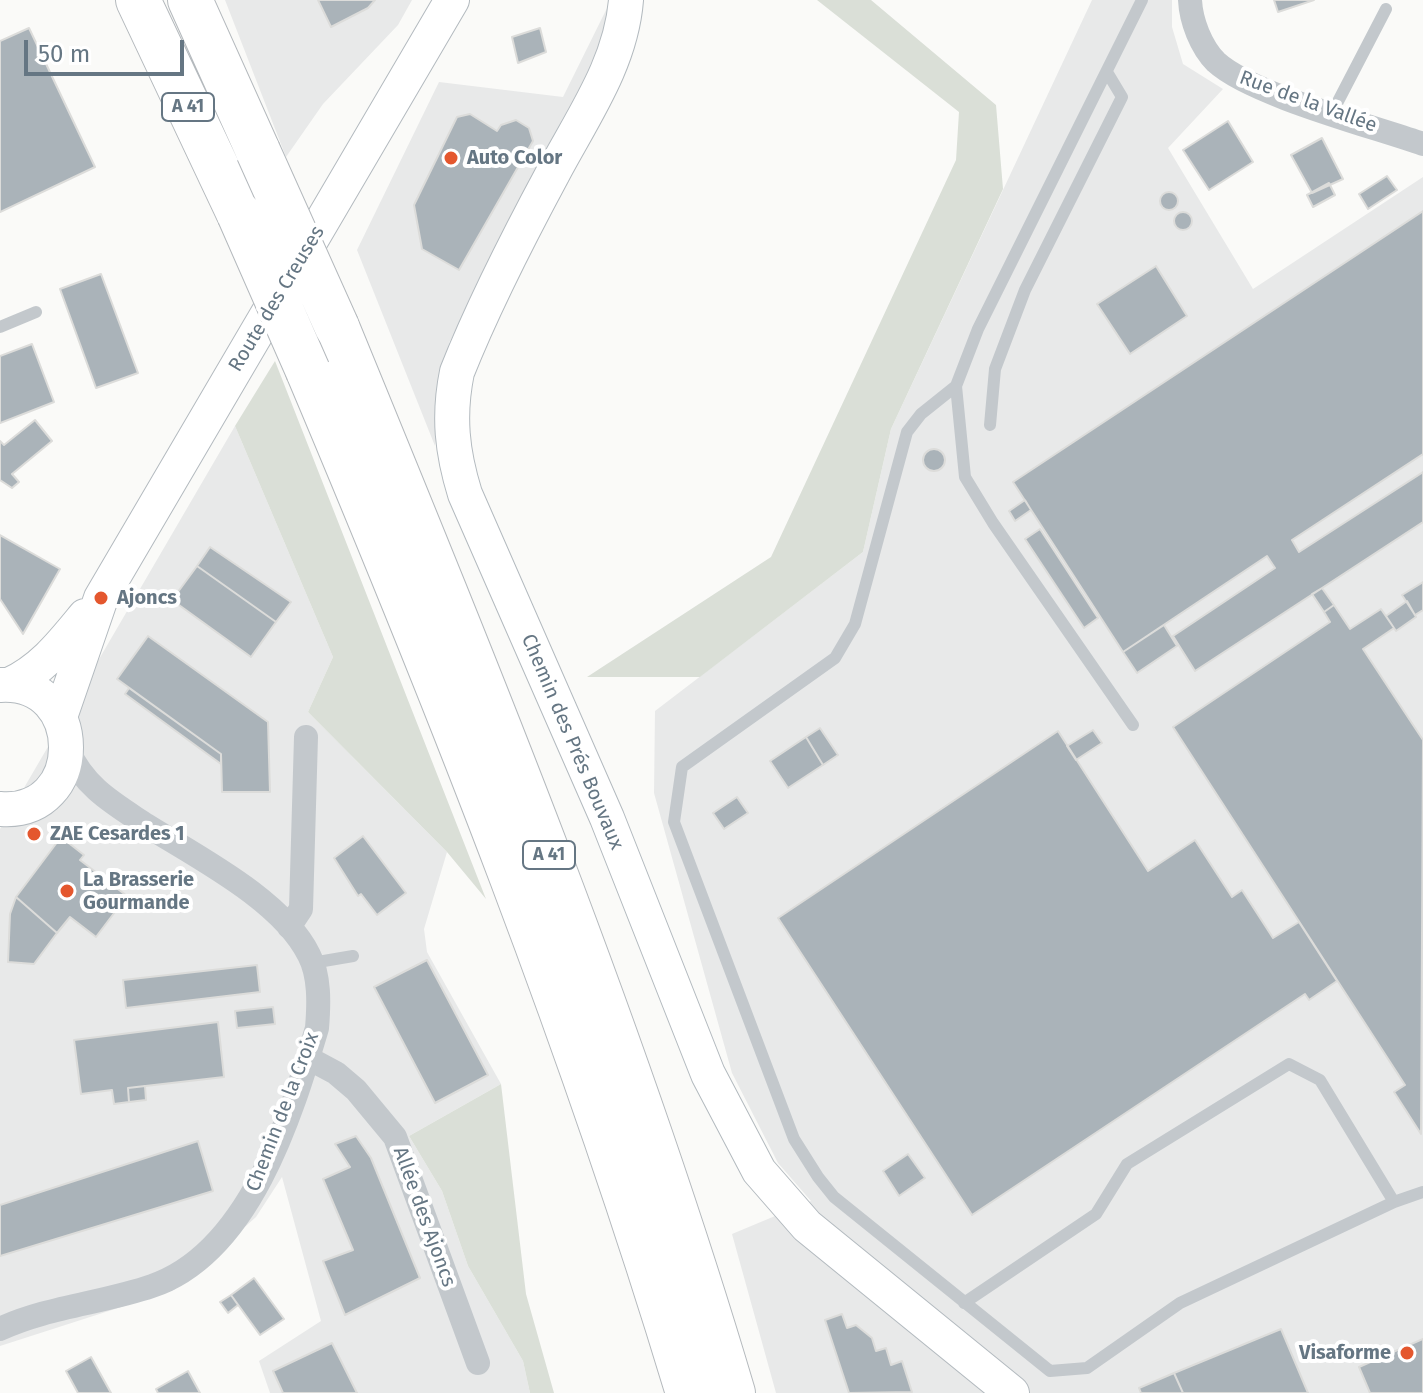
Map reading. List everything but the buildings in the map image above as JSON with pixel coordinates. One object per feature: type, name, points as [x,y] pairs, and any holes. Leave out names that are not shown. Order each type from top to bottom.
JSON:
[{"type":"highway","name":"A 41","points":[[138,0],[239,214],[308,371],[477,784],[602,1128],[688,1393]]},
{"type":"highway","name":"A 41","points":[[190,0],[337,327],[505,736],[643,1113],[733,1393]]},
{"type":"street","name":"Route des Creuses","points":[[4,685],[28,676],[49,659],[101,598],[452,0]]},
{"type":"street","name":"Chemin des Prés Bouvaux","points":[[626,0],[621,38],[610,65],[545,188],[457,372],[452,399],[453,454],[465,494],[607,818],[708,1074],[759,1171],[807,1226],[1012,1393]]},
{"type":"street","name":"Rue de la Vallée","points":[[1190,0],[1192,16],[1205,48],[1225,69],[1249,83],[1423,144]]},
{"type":"street","name":"Route des Creuses","points":[[60,717],[101,598]]},
{"type":"street","points":[[4,685],[38,695],[60,717],[68,750],[64,769],[42,798]]},
{"type":"street","points":[[289,927],[301,909],[306,737]]},
{"type":"street","name":"Chemin de la Croix","points":[[0,1329],[155,1285],[203,1255],[254,1192],[308,1058],[318,1006],[312,963],[289,927],[237,884],[98,795],[76,770],[68,750]]},
{"type":"street","points":[[3,813],[42,798],[98,795]]},
{"type":"street","name":"Allée des Ajoncs","points":[[308,1058],[336,1073],[356,1090],[395,1137],[478,1363]]},
{"type":"lane","points":[[1133,725],[993,523],[965,477],[956,386],[978,329],[1142,0]]},
{"type":"lane","points":[[1332,113],[1386,9]]},
{"type":"lane","points":[[990,425],[995,369],[1025,290],[1122,97],[1107,72]]},
{"type":"lane","points":[[0,327],[36,312]]},
{"type":"lane","points":[[956,386],[921,414],[907,432],[855,624],[835,658],[682,767],[674,822],[794,1139],[834,1197],[1050,1371],[1087,1368],[1180,1303],[1394,1202],[1423,1192]]},
{"type":"lane","points":[[312,963],[353,956]]},
{"type":"lane","points":[[964,1303],[1096,1214],[1127,1164],[1289,1064],[1320,1080],[1394,1202]]},
{"type":"shaded area","points":[[225,0],[412,0],[398,25],[323,104],[286,157]]},
{"type":"shaded area","points":[[611,0],[635,0],[449,343],[435,446],[357,250],[439,82],[563,97]]},
{"type":"shaded area","points":[[817,0],[871,0],[996,105],[1003,189],[891,429],[863,552],[700,677],[587,677],[771,557],[956,160],[959,112]]},
{"type":"shaded area","points":[[1092,0],[1172,0],[1172,27],[1183,64],[1223,89],[1168,148],[1253,289],[1423,177],[1423,1393],[776,1393],[732,1234],[811,1201],[778,1163],[732,1073],[654,793],[655,711],[863,552],[891,429]]},
{"type":"shaded area","points":[[275,361],[486,899],[447,852],[308,712],[333,657],[235,426]]},
{"type":"shaded area","points":[[235,426],[333,657],[308,712],[447,852],[424,929],[427,952],[501,1084],[409,1136],[442,1191],[468,1266],[523,1361],[530,1393],[270,1393],[259,1361],[321,1321],[282,1177],[256,1217],[174,1290],[0,1346],[0,829]]},
{"type":"shaded area","points":[[501,1084],[526,1294],[554,1393],[530,1393],[523,1361],[468,1266],[442,1191],[409,1136]]},
{"type":"place","name":"Auto Color","points":[[451,158]]},
{"type":"place","name":"Ajoncs","points":[[101,598]]},
{"type":"place","name":"ZAE Cesardes 1","points":[[34,834]]},
{"type":"place","name":"La Brasserie Gourmande","points":[[67,891]]},
{"type":"place","name":"Visaforme","points":[[1407,1353]]}]
